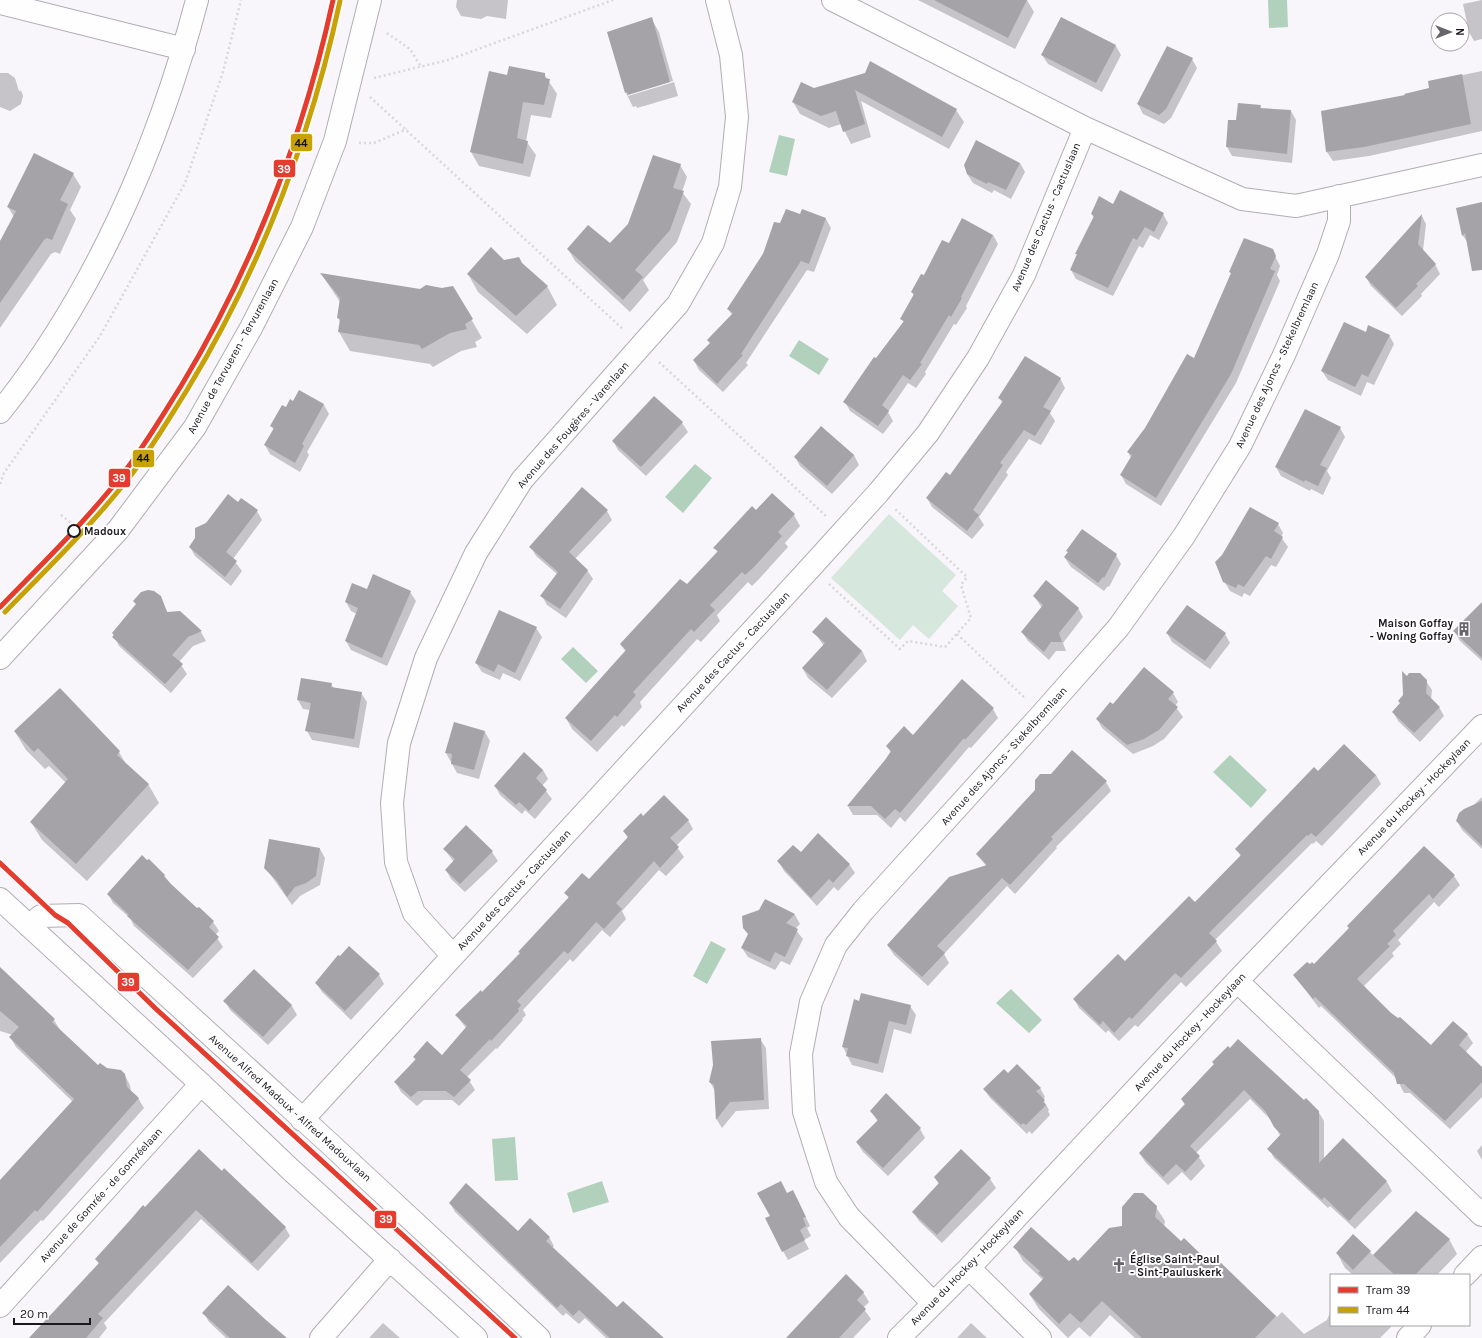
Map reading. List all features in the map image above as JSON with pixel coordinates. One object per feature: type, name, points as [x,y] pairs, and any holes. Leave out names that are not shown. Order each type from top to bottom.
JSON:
[{"type":"street","points":[[0,412],[28,376],[87,282],[138,174],[163,112],[184,49],[197,0]]},
{"type":"street","name":"Avenue de Tervueren - Tervurenlaan","points":[[2,658],[118,530],[195,427],[251,328],[302,227],[334,141],[370,0]]},
{"type":"street","name":"Avenue des Fougères - Varenlaan","points":[[453,956],[414,913],[396,862],[392,802],[399,743],[426,658],[476,553],[522,480],[642,347],[678,304],[713,243],[730,187],[737,117],[732,55],[717,0]]},
{"type":"street","points":[[833,0],[1085,128],[1242,199],[1296,206],[1482,165]]},
{"type":"street","points":[[0,3],[184,49]]},
{"type":"street","name":"Avenue des Cactus - Cactuslaan","points":[[302,1120],[843,532],[928,433],[978,358],[1024,275],[1085,128]]},
{"type":"street","name":"Avenue des Ajoncs - Stekelbremlaan","points":[[933,1303],[849,1217],[826,1182],[804,1112],[801,1054],[811,1002],[836,945],[863,911],[1118,628],[1184,536],[1240,446],[1284,355],[1328,254],[1339,221],[1339,196]]},
{"type":"street","name":"Avenue du Hockey - Hockeylaan","points":[[899,1338],[968,1268],[1237,981],[1482,726]]},
{"type":"street","points":[[1,898],[29,926],[202,1084],[269,1149],[476,1338]]},
{"type":"street","name":"Avenue Alfred Madoux - Alfred Madouxlaan","points":[[29,926],[41,916],[78,915],[539,1338]]},
{"type":"street","points":[[1237,981],[1482,1214]]},
{"type":"street","name":"Avenue de Gomrée - de Gomréelaan","points":[[0,1306],[202,1084]]},
{"type":"street","points":[[1466,1274],[1482,1257]]},
{"type":"street","points":[[321,1338],[390,1259]]},
{"type":"street","points":[[968,1268],[1040,1338]]},
{"type":"street","points":[[1408,1338],[1419,1326]]},
{"type":"path","points":[[0,484],[4,473],[100,336],[185,183],[222,72],[241,0]]},
{"type":"path","points":[[350,83],[388,76],[448,60],[613,0]]},
{"type":"path","points":[[364,24],[390,35],[410,49],[421,67]]},
{"type":"path","points":[[350,83],[373,99],[407,129],[843,532]]},
{"type":"path","points":[[334,141],[374,143],[407,129]]},
{"type":"path","points":[[811,567],[900,649],[908,641],[944,646],[957,634],[971,618],[960,585],[967,577],[878,493]]},
{"type":"path","points":[[61,515],[81,531]]},
{"type":"path","points":[[957,634],[1042,714]]},
{"type":"shaded area","points":[[1268,0],[1287,0],[1288,27],[1269,28]]},
{"type":"shaded area","points":[[779,135],[795,139],[787,176],[769,172]]},
{"type":"shaded area","points":[[799,340],[829,359],[819,375],[789,356]]},
{"type":"shaded area","points":[[695,464],[712,478],[683,513],[665,497]]},
{"type":"shaded area","points":[[889,514],[956,575],[942,591],[958,606],[929,639],[913,625],[900,640],[831,578]]},
{"type":"shaded area","points":[[573,647],[598,671],[586,683],[561,659]]},
{"type":"shaded area","points":[[1230,755],[1267,790],[1251,808],[1213,772]]},
{"type":"shaded area","points":[[711,941],[726,949],[707,984],[693,976]]},
{"type":"shaded area","points":[[1011,989],[1042,1020],[1029,1033],[996,1003]]},
{"type":"shaded area","points":[[515,1137],[518,1180],[495,1181],[492,1139]]},
{"type":"shaded area","points":[[602,1181],[609,1202],[573,1213],[567,1193]]},
{"type":"building","points":[[934,0],[1027,0],[1008,38]]},
{"type":"building","points":[[652,17],[670,82],[628,95],[627,92],[625,93],[607,32]]},
{"type":"building","points":[[1061,17],[1116,45],[1096,83],[1041,55]]},
{"type":"building","points":[[1167,46],[1193,58],[1166,109],[1159,115],[1137,104]]},
{"type":"building","points":[[870,61],[957,109],[942,137],[855,90],[865,124],[843,132],[836,111],[821,116],[792,102],[801,82],[814,88],[865,73]]},
{"type":"building","points":[[509,66],[545,73],[545,78],[550,79],[544,105],[523,102],[517,138],[528,141],[523,164],[470,152],[489,71],[507,75]]},
{"type":"building","points":[[1462,74],[1471,124],[1364,147],[1326,152],[1321,111],[1405,95],[1404,94],[1429,88],[1428,81]]},
{"type":"building","points":[[1238,103],[1261,105],[1260,108],[1291,110],[1287,154],[1226,147],[1228,120],[1236,120]]},
{"type":"building","points":[[976,140],[1020,163],[1006,190],[988,182],[987,184],[967,174],[964,165]]},
{"type":"building","points":[[34,153],[74,173],[60,200],[68,204],[52,240],[47,238],[44,240],[0,303],[0,241],[16,211],[7,207]]},
{"type":"building","points":[[653,155],[681,164],[673,188],[684,191],[670,230],[635,270],[643,277],[623,300],[567,249],[588,225],[610,243],[628,224]]},
{"type":"building","points":[[1120,190],[1164,213],[1154,232],[1145,227],[1137,240],[1133,238],[1108,288],[1070,270],[1077,254],[1075,254],[1094,216],[1091,214],[1099,196],[1113,204]]},
{"type":"building","points":[[1482,202],[1482,270],[1472,271],[1465,233],[1462,236],[1456,208]]},
{"type":"building","points":[[786,209],[800,214],[802,209],[826,218],[809,264],[801,261],[741,354],[743,355],[717,384],[693,360],[710,343],[707,340],[733,313],[727,309],[763,254],[774,222],[780,223]]},
{"type":"building","points":[[1422,214],[1418,244],[1436,264],[1416,284],[1418,286],[1396,308],[1365,277]]},
{"type":"building","points":[[962,218],[993,235],[961,297],[962,298],[951,317],[949,315],[920,363],[922,364],[910,380],[903,375],[882,405],[889,411],[878,426],[843,402],[874,357],[876,358],[904,321],[900,319],[914,294],[911,292],[921,274],[924,275],[942,240],[949,243]]},
{"type":"building","points":[[1244,238],[1273,249],[1276,256],[1270,269],[1275,271],[1231,374],[1156,498],[1120,475],[1132,455],[1127,452],[1145,428],[1187,354],[1194,358],[1231,273],[1229,272]]},
{"type":"building","points":[[491,247],[504,260],[519,257],[522,263],[548,286],[516,316],[467,274]]},
{"type":"building","points":[[320,273],[420,289],[426,285],[442,288],[453,286],[473,319],[465,324],[467,329],[450,333],[422,349],[419,345],[338,332],[340,319],[337,318],[340,298]]},
{"type":"building","points":[[1344,322],[1366,332],[1368,325],[1390,335],[1368,377],[1362,374],[1355,387],[1321,371]]},
{"type":"building","points":[[1025,356],[1061,378],[1043,407],[1051,411],[1035,436],[1024,430],[1000,463],[1003,465],[973,510],[979,515],[967,531],[926,498],[946,472],[950,475],[1003,401],[998,398]]},
{"type":"building","points":[[299,390],[324,404],[302,444],[304,446],[295,463],[264,445],[274,428],[270,426],[282,405],[286,407],[290,399],[293,401]]},
{"type":"building","points":[[654,396],[683,422],[641,467],[612,441]]},
{"type":"building","points":[[1305,409],[1341,427],[1320,465],[1327,468],[1318,486],[1305,480],[1304,482],[1275,467]]},
{"type":"building","points":[[821,426],[854,455],[827,486],[794,457]]},
{"type":"building","points":[[582,487],[608,510],[569,552],[588,570],[560,609],[540,596],[558,572],[529,547]]},
{"type":"building","points":[[772,493],[795,514],[778,532],[782,536],[754,567],[745,575],[742,572],[710,605],[715,610],[694,632],[691,629],[633,692],[636,695],[617,717],[615,715],[591,741],[565,718],[626,650],[620,644],[680,579],[687,584],[718,551],[713,548],[752,506],[756,510]]},
{"type":"building","points":[[228,494],[238,502],[241,498],[258,510],[226,552],[237,561],[225,577],[189,547],[195,538],[195,528],[206,523]]},
{"type":"building","points":[[1250,507],[1279,523],[1274,531],[1283,537],[1271,559],[1266,556],[1244,587],[1238,584],[1236,588],[1223,582],[1215,562],[1222,555]]},
{"type":"building","points":[[1082,529],[1117,554],[1104,578],[1103,577],[1098,583],[1064,557],[1068,552],[1066,551]]},
{"type":"building","points":[[373,574],[411,591],[382,658],[345,641],[358,608],[345,602],[352,583],[367,589]]},
{"type":"building","points":[[1046,580],[1079,608],[1059,633],[1062,642],[1051,642],[1044,652],[1021,632],[1043,605],[1033,596]]},
{"type":"building","points":[[148,590],[154,591],[161,596],[167,612],[180,611],[202,631],[188,637],[172,655],[183,664],[165,684],[112,637],[114,635],[112,633],[136,604],[133,601],[141,592]]},
{"type":"building","name":"Maison Goffay - Woning Goffay","points":[[1482,602],[1482,658],[1453,631]]},
{"type":"building","points":[[1187,605],[1226,633],[1205,661],[1166,633]]},
{"type":"building","points":[[499,610],[537,627],[515,673],[498,664],[494,672],[475,663]]},
{"type":"building","points":[[826,617],[862,651],[827,690],[802,668],[825,643],[812,632]]},
{"type":"building","points":[[1144,667],[1174,692],[1168,699],[1178,707],[1159,730],[1144,739],[1127,745],[1096,719],[1110,702],[1113,704]]},
{"type":"building","points":[[1402,671],[1407,676],[1409,673],[1420,673],[1427,680],[1426,693],[1440,707],[1414,733],[1392,712],[1400,703],[1398,701],[1403,695]]},
{"type":"building","points":[[301,678],[332,683],[331,687],[362,692],[354,739],[305,731],[311,703],[297,700]]},
{"type":"building","points":[[962,679],[994,708],[965,740],[964,738],[900,813],[895,809],[885,819],[871,806],[847,806],[885,760],[891,751],[886,746],[904,726],[913,735]]},
{"type":"building","points":[[60,688],[120,751],[117,755],[149,784],[76,864],[30,822],[68,779],[38,748],[34,752],[14,731]]},
{"type":"building","points":[[454,722],[485,731],[474,770],[451,764],[452,754],[445,753]]},
{"type":"building","points":[[1344,744],[1376,775],[1316,837],[1311,833],[1308,836],[1307,835],[1209,933],[1217,941],[1181,978],[1175,973],[1132,1019],[1129,1017],[1114,1033],[1103,1021],[1100,1025],[1073,999],[1118,954],[1125,961],[1189,896],[1195,902],[1241,855],[1235,849],[1314,767],[1318,771]]},
{"type":"building","points":[[1072,750],[1107,781],[1051,837],[1053,839],[1010,885],[1002,878],[937,946],[945,953],[922,977],[887,945],[949,877],[987,865],[976,854],[1035,790],[1035,780],[1040,774],[1051,774]]},
{"type":"building","points":[[524,752],[543,770],[536,778],[547,790],[529,811],[519,802],[516,805],[494,786]]},
{"type":"building","points":[[664,795],[689,820],[670,838],[679,847],[660,868],[654,861],[616,903],[622,909],[604,929],[596,922],[568,954],[564,951],[517,1001],[521,1005],[518,1009],[519,1011],[491,1041],[490,1039],[460,1070],[471,1080],[454,1097],[446,1091],[418,1091],[411,1097],[394,1082],[416,1059],[413,1057],[427,1041],[442,1055],[467,1026],[455,1015],[481,990],[482,992],[520,953],[518,952],[569,897],[564,893],[582,873],[589,879],[628,837],[623,831],[641,813],[643,816]]},
{"type":"building","points":[[1482,801],[1482,846],[1456,821],[1459,813],[1464,809]]},
{"type":"building","points":[[466,825],[493,851],[460,884],[445,870],[455,859],[443,849]]},
{"type":"building","points":[[818,833],[850,864],[833,883],[829,879],[811,898],[777,861],[793,845],[801,852]]},
{"type":"building","points":[[269,839],[320,848],[316,876],[306,883],[295,887],[287,897],[277,881],[264,868]]},
{"type":"building","points":[[1424,846],[1455,875],[1433,899],[1429,894],[1393,931],[1396,935],[1387,944],[1390,946],[1357,979],[1391,1013],[1398,1018],[1400,1017],[1431,1045],[1453,1021],[1468,1034],[1459,1045],[1482,1067],[1482,1082],[1445,1121],[1404,1084],[1397,1084],[1394,1073],[1315,997],[1313,999],[1293,975],[1307,962],[1310,964],[1312,962],[1314,964],[1349,928],[1347,926]]},
{"type":"building","points":[[142,855],[147,860],[149,859],[165,875],[164,876],[171,884],[197,908],[199,907],[214,921],[209,927],[219,937],[188,970],[127,916],[129,915],[107,894]]},
{"type":"building","points":[[765,899],[795,914],[786,923],[798,929],[785,957],[775,952],[770,962],[741,948],[748,934],[743,928],[742,916],[759,910]]},
{"type":"building","points":[[349,946],[380,974],[345,1011],[315,983],[338,955],[340,956]]},
{"type":"building","points":[[0,967],[55,1019],[52,1022],[98,1065],[100,1063],[107,1068],[121,1070],[125,1074],[127,1087],[139,1098],[37,1212],[35,1210],[0,1247],[0,1180],[74,1099],[9,1037],[19,1027],[0,1011]]},
{"type":"building","points":[[254,969],[292,1005],[263,1037],[223,1001]]},
{"type":"building","points":[[861,993],[911,1005],[906,1025],[889,1021],[878,1064],[846,1056],[848,1048],[842,1047],[854,999],[859,1001]]},
{"type":"building","points":[[761,1038],[764,1100],[730,1102],[716,1120],[714,1085],[709,1082],[713,1065],[711,1041]]},
{"type":"building","points":[[1238,1039],[1304,1100],[1306,1098],[1319,1111],[1319,1163],[1343,1138],[1387,1181],[1349,1221],[1324,1197],[1322,1200],[1267,1149],[1281,1134],[1274,1127],[1266,1112],[1244,1090],[1190,1146],[1200,1156],[1185,1172],[1176,1164],[1163,1177],[1139,1153],[1185,1104],[1181,1099],[1214,1064],[1212,1062],[1228,1046],[1230,1048]]},
{"type":"building","points":[[1017,1064],[1041,1088],[1036,1091],[1045,1100],[1043,1102],[1046,1105],[1026,1125],[1023,1123],[1021,1125],[983,1089],[1004,1069],[1008,1073]]},
{"type":"building","points":[[886,1093],[921,1128],[883,1168],[856,1142],[878,1120],[870,1111]]},
{"type":"building","points":[[199,1149],[222,1171],[224,1168],[286,1227],[252,1263],[196,1210],[98,1314],[103,1318],[86,1338],[29,1338],[99,1263],[95,1259],[143,1205],[145,1207]]},
{"type":"building","points":[[961,1149],[991,1178],[937,1235],[912,1212],[939,1183],[934,1177]]},
{"type":"building","points":[[781,1181],[787,1193],[793,1190],[806,1217],[803,1218],[806,1226],[800,1230],[805,1240],[782,1252],[765,1218],[770,1216],[757,1193]]},
{"type":"building","points":[[466,1183],[518,1231],[530,1218],[550,1237],[546,1241],[617,1307],[623,1301],[664,1338],[610,1338],[579,1310],[573,1316],[561,1304],[557,1308],[449,1203]]},
{"type":"building","name":"Église Saint-Paul - Sint-Pauluskerk","points":[[1134,1193],[1143,1193],[1157,1206],[1155,1217],[1181,1241],[1184,1238],[1212,1265],[1217,1259],[1276,1316],[1255,1338],[1142,1338],[1102,1301],[1081,1323],[1070,1313],[1059,1324],[1029,1294],[1044,1278],[1038,1273],[1040,1271],[1013,1247],[1031,1227],[1069,1261],[1074,1257],[1078,1261],[1109,1228],[1122,1226],[1122,1207]]},
{"type":"building","points":[[1416,1211],[1450,1239],[1416,1274],[1394,1274],[1373,1255]]},
{"type":"building","points":[[1353,1234],[1371,1251],[1353,1270],[1336,1253]]},
{"type":"building","points":[[846,1274],[864,1292],[857,1300],[866,1309],[839,1338],[786,1338]]},
{"type":"building","points":[[228,1285],[287,1338],[230,1338],[202,1313]]},
{"type":"tram line","name":"39","points":[[0,607],[78,526],[122,475],[138,454],[160,420],[207,340],[253,247],[291,151],[307,102],[333,0]]},
{"type":"tram line","name":"44","points":[[5,612],[84,530],[128,479],[144,458],[166,424],[214,344],[260,250],[280,202],[314,103],[328,53],[340,1]]},
{"type":"tram line","name":"39","points":[[0,863],[55,915],[68,923],[155,1008],[515,1338]]},
{"type":"place","name":"Madoux","points":[[74,531]]},
{"type":"place","name":"Maison Goffay - Woning Goffay","points":[[1464,629]]},
{"type":"place","name":"Église Saint-Paul - Sint-Pauluskerk","points":[[1119,1265]]}]
